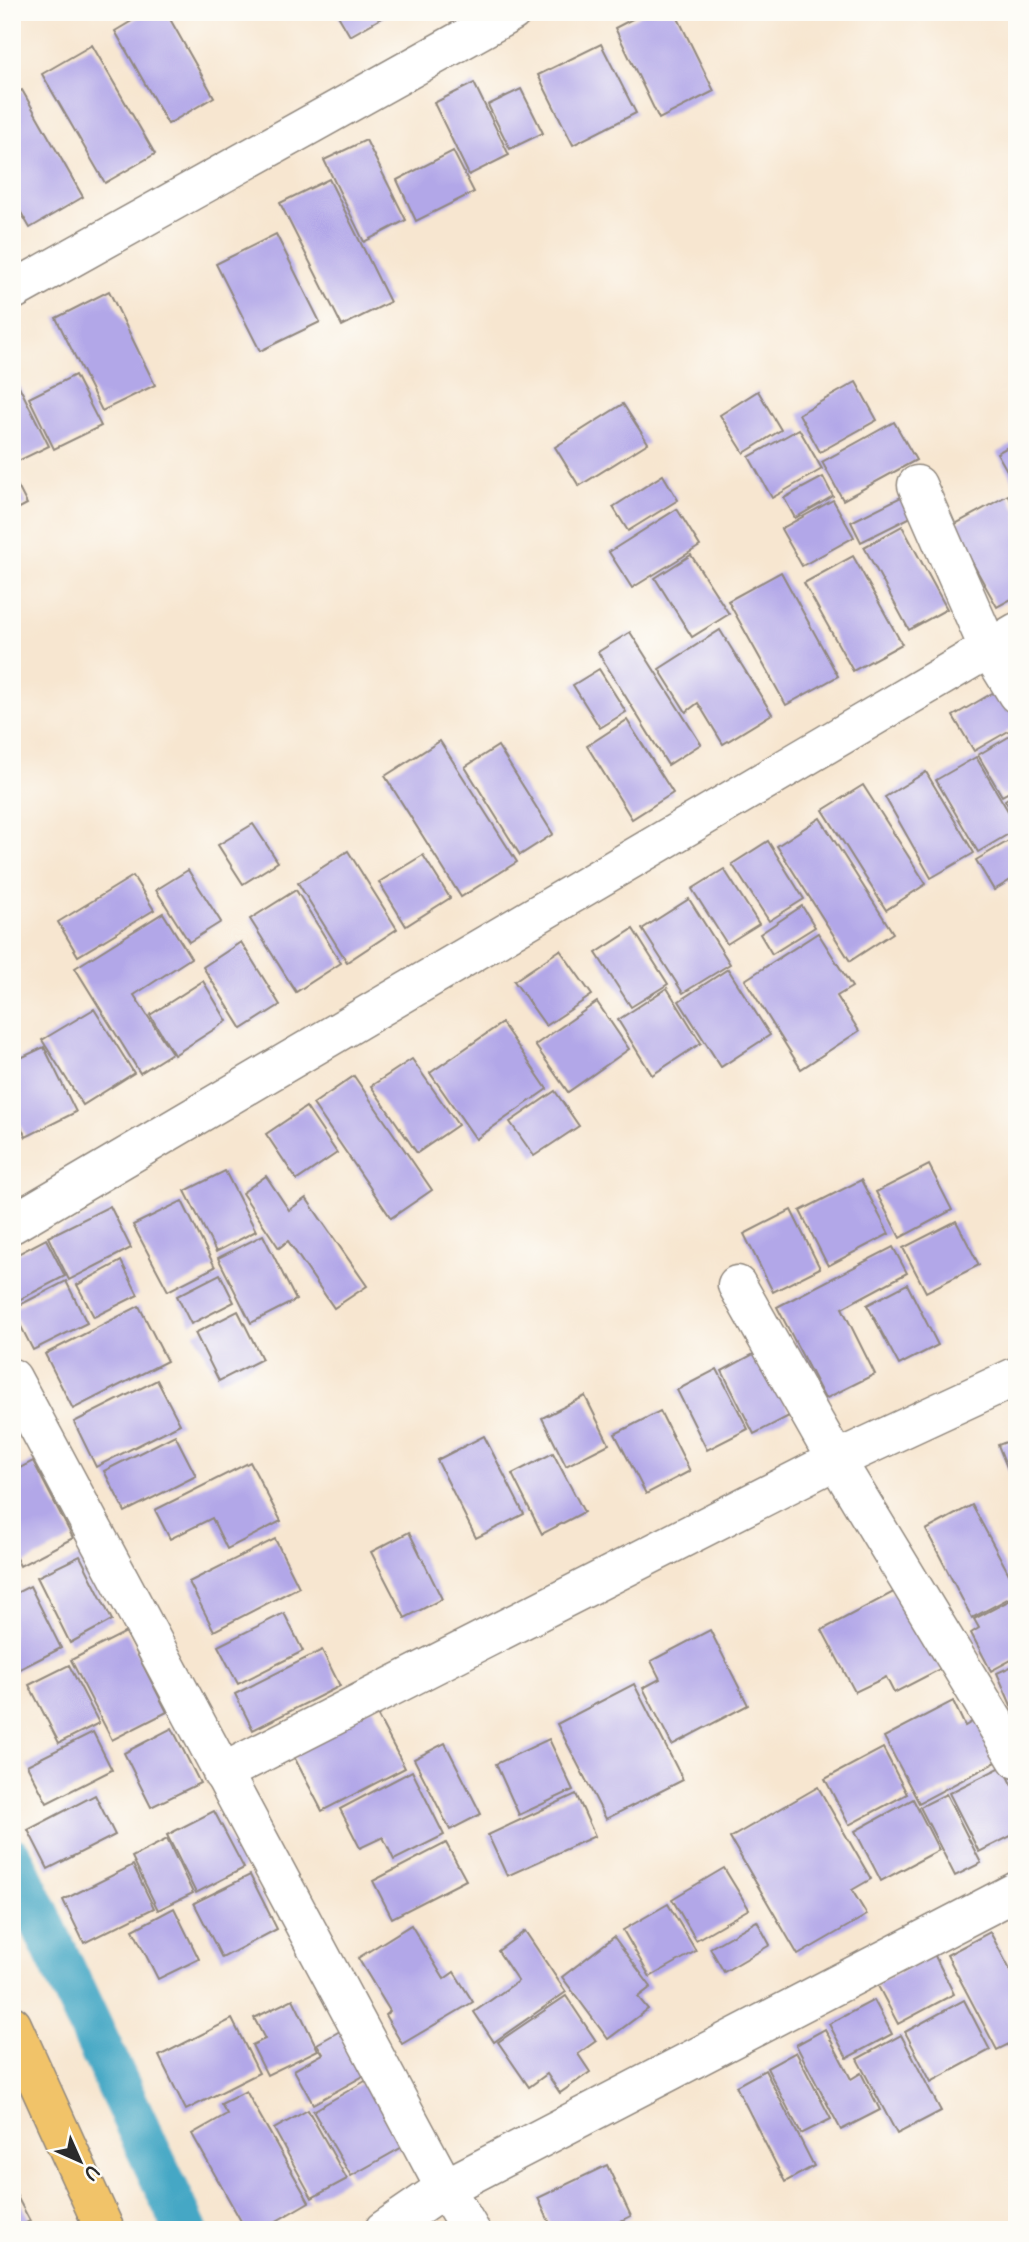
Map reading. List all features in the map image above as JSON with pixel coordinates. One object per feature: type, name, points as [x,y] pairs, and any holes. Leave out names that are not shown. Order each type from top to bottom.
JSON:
[{"type":"highway","points":[[15,2035],[106,2230]]},
{"type":"street","points":[[12,291],[473,22],[512,12]]},
{"type":"street","points":[[918,485],[1003,639],[1017,694]]},
{"type":"street","points":[[12,1224],[1003,639]]},
{"type":"street","points":[[737,1285],[836,1460],[1017,1759]]},
{"type":"street","points":[[222,1773],[836,1460],[1017,1376]]},
{"type":"street","points":[[12,1378],[445,2188],[470,2230]]},
{"type":"street","points":[[384,2230],[445,2188],[1017,1891]]},
{"type":"building","points":[[147,12],[166,12],[214,97],[168,124],[115,31]]},
{"type":"building","points":[[336,12],[392,12],[350,36]]},
{"type":"building","points":[[646,12],[675,12],[714,91],[659,119],[615,28]]},
{"type":"building","points":[[601,44],[636,113],[573,145],[538,75]]},
{"type":"building","points":[[92,45],[155,154],[105,183],[42,74]]},
{"type":"building","points":[[474,83],[509,155],[469,175],[434,103]]},
{"type":"building","points":[[521,89],[543,133],[510,149],[488,105]]},
{"type":"building","points":[[22,90],[83,197],[30,228],[12,197],[12,95]]},
{"type":"building","points":[[366,140],[406,220],[364,242],[324,160]]},
{"type":"building","points":[[453,151],[474,192],[416,221],[397,180]]},
{"type":"building","points":[[329,179],[390,302],[342,326],[280,203]]},
{"type":"building","points":[[276,234],[320,322],[260,351],[216,264]]},
{"type":"building","points":[[109,291],[155,385],[102,411],[56,318]]},
{"type":"building","points":[[12,372],[49,446],[12,464]]},
{"type":"building","points":[[75,375],[101,426],[54,449],[29,398]]},
{"type":"building","points":[[856,382],[877,420],[820,452],[799,414]]},
{"type":"building","points":[[758,391],[781,430],[744,453],[720,415]]},
{"type":"building","points":[[623,404],[648,443],[579,486],[555,447]]},
{"type":"building","points":[[894,422],[916,460],[843,500],[822,462]]},
{"type":"building","points":[[799,429],[822,469],[772,498],[749,457]]},
{"type":"building","points":[[1017,442],[1017,488],[997,453]]},
{"type":"building","points":[[12,475],[27,504],[12,512]]},
{"type":"building","points":[[663,475],[678,500],[628,531],[613,507]]},
{"type":"building","points":[[823,477],[833,496],[795,518],[784,498]]},
{"type":"building","points":[[1008,495],[1017,511],[1017,596],[997,607],[952,526]]},
{"type":"building","points":[[903,496],[913,516],[861,542],[851,522]]},
{"type":"building","points":[[833,500],[854,537],[802,566],[781,529]]},
{"type":"building","points":[[677,509],[700,546],[632,588],[609,552]]},
{"type":"building","points":[[902,526],[947,609],[909,630],[864,547]]},
{"type":"building","points":[[691,555],[729,614],[692,637],[655,578]]},
{"type":"building","points":[[853,556],[902,644],[853,671],[804,583]]},
{"type":"building","points":[[781,572],[838,676],[786,705],[728,601]]},
{"type":"building","points":[[720,630],[772,714],[723,744],[698,703],[686,712],[659,669]]},
{"type":"building","points":[[630,632],[701,744],[668,765],[598,652]]},
{"type":"building","points":[[599,669],[626,712],[600,728],[573,685]]},
{"type":"building","points":[[1006,685],[1017,703],[1017,726],[974,751],[953,716]]},
{"type":"building","points":[[627,720],[673,793],[632,819],[587,746]]},
{"type":"building","points":[[1017,732],[1017,788],[1002,796],[978,755]]},
{"type":"building","points":[[440,741],[517,862],[461,897],[385,776]]},
{"type":"building","points":[[498,746],[553,834],[520,855],[465,767]]},
{"type":"building","points":[[976,757],[1017,826],[1017,829],[978,852],[936,780]]},
{"type":"building","points":[[926,772],[974,853],[931,878],[885,797]]},
{"type":"building","points":[[863,785],[926,884],[886,910],[823,810]]},
{"type":"building","points":[[1017,792],[1017,821],[1005,800]]},
{"type":"building","points":[[820,818],[893,933],[850,961],[777,846]]},
{"type":"building","points":[[253,824],[278,862],[243,884],[218,845]]},
{"type":"building","points":[[1017,836],[1017,876],[994,890],[976,860]]},
{"type":"building","points":[[768,841],[804,899],[769,921],[732,864]]},
{"type":"building","points":[[348,851],[397,929],[347,962],[298,883]]},
{"type":"building","points":[[423,855],[450,898],[406,926],[379,882]]},
{"type":"building","points":[[724,869],[759,924],[727,944],[692,889]]},
{"type":"building","points":[[188,870],[221,922],[189,942],[156,890]]},
{"type":"building","points":[[133,876],[154,910],[78,956],[58,922]]},
{"type":"building","points":[[296,890],[341,963],[296,992],[250,919]]},
{"type":"building","points":[[689,899],[730,964],[683,993],[642,929]]},
{"type":"building","points":[[802,906],[815,927],[772,954],[760,934]]},
{"type":"building","points":[[163,913],[191,958],[134,995],[172,1053],[140,1073],[75,968]]},
{"type":"building","points":[[633,929],[668,984],[631,1007],[596,953]]},
{"type":"building","points":[[818,933],[852,987],[837,996],[859,1031],[801,1069],[745,980]]},
{"type":"building","points":[[241,942],[280,1005],[242,1029],[203,967]]},
{"type":"building","points":[[560,950],[592,995],[546,1026],[514,981]]},
{"type":"building","points":[[728,969],[770,1035],[721,1067],[679,1001]]},
{"type":"building","points":[[203,981],[227,1021],[174,1055],[150,1015]]},
{"type":"building","points":[[667,988],[701,1043],[652,1075],[618,1020]]},
{"type":"building","points":[[597,1002],[629,1049],[568,1092],[535,1045]]},
{"type":"building","points":[[94,1009],[134,1073],[83,1105],[42,1040]]},
{"type":"building","points":[[502,1023],[547,1089],[476,1139],[430,1073]]},
{"type":"building","points":[[44,1047],[76,1112],[26,1137],[12,1109],[12,1062]]},
{"type":"building","points":[[412,1059],[458,1125],[417,1153],[371,1086]]},
{"type":"building","points":[[354,1076],[432,1190],[391,1218],[313,1104]]},
{"type":"building","points":[[555,1091],[579,1126],[534,1156],[510,1122]]},
{"type":"building","points":[[306,1107],[337,1153],[297,1180],[266,1134]]},
{"type":"building","points":[[929,1165],[952,1210],[900,1238],[876,1192]]},
{"type":"building","points":[[225,1171],[256,1231],[216,1252],[185,1191]]},
{"type":"building","points":[[266,1176],[289,1210],[306,1198],[367,1286],[334,1308],[288,1241],[279,1248],[242,1193]]},
{"type":"building","points":[[861,1180],[889,1234],[828,1266],[800,1211]]},
{"type":"building","points":[[182,1201],[215,1267],[168,1291],[133,1225]]},
{"type":"building","points":[[110,1206],[131,1248],[69,1280],[48,1237]]},
{"type":"building","points":[[791,1210],[820,1268],[773,1292],[744,1234]]},
{"type":"building","points":[[956,1221],[979,1265],[926,1292],[903,1248]]},
{"type":"building","points":[[263,1235],[296,1300],[251,1323],[218,1258]]},
{"type":"building","points":[[46,1239],[65,1276],[17,1301],[12,1291],[12,1257]]},
{"type":"building","points":[[893,1247],[907,1273],[842,1308],[875,1374],[825,1399],[777,1307]]},
{"type":"building","points":[[121,1261],[138,1295],[94,1317],[77,1285]]},
{"type":"building","points":[[220,1274],[234,1302],[191,1324],[177,1296]]},
{"type":"building","points":[[66,1281],[87,1323],[33,1350],[12,1309]]},
{"type":"building","points":[[907,1284],[938,1345],[899,1365],[867,1305]]},
{"type":"building","points":[[139,1306],[167,1361],[73,1409],[45,1354]]},
{"type":"building","points":[[238,1311],[262,1359],[219,1381],[195,1333]]},
{"type":"building","points":[[759,1351],[791,1415],[754,1434],[722,1371]]},
{"type":"building","points":[[717,1369],[748,1429],[707,1450],[677,1390]]},
{"type":"building","points":[[157,1380],[180,1424],[96,1467],[74,1422]]},
{"type":"building","points":[[585,1396],[609,1444],[566,1466],[542,1418]]},
{"type":"building","points":[[660,1411],[690,1471],[646,1494],[615,1434]]},
{"type":"building","points":[[175,1435],[196,1476],[125,1512],[104,1471]]},
{"type":"building","points":[[484,1436],[524,1514],[476,1538],[437,1460]]},
{"type":"building","points":[[1017,1438],[1017,1492],[998,1445]]},
{"type":"building","points":[[553,1453],[584,1512],[542,1534],[512,1474]]},
{"type":"building","points":[[33,1461],[73,1538],[20,1566],[12,1550],[12,1472]]},
{"type":"building","points":[[250,1462],[281,1521],[227,1549],[212,1518],[170,1539],[155,1510]]},
{"type":"building","points":[[972,1505],[1017,1589],[1017,1594],[972,1618],[926,1530]]},
{"type":"building","points":[[409,1532],[442,1599],[405,1618],[371,1552]]},
{"type":"building","points":[[275,1539],[299,1587],[214,1631],[189,1582]]},
{"type":"building","points":[[80,1556],[112,1620],[70,1643],[37,1577]]},
{"type":"building","points":[[30,1586],[61,1648],[12,1673],[12,1595]]},
{"type":"building","points":[[901,1588],[942,1668],[894,1693],[886,1677],[855,1692],[822,1630]]},
{"type":"building","points":[[1016,1597],[1017,1657],[991,1671],[971,1633],[979,1628],[974,1619]]},
{"type":"building","points":[[284,1613],[303,1651],[238,1684],[218,1646]]},
{"type":"building","points":[[710,1630],[748,1705],[672,1745],[643,1688],[660,1679],[651,1661]]},
{"type":"building","points":[[126,1632],[167,1712],[112,1740],[71,1660]]},
{"type":"building","points":[[322,1650],[340,1686],[253,1730],[235,1694]]},
{"type":"building","points":[[1017,1664],[1017,1719],[997,1673]]},
{"type":"building","points":[[69,1665],[99,1723],[59,1743],[29,1685]]},
{"type":"building","points":[[634,1684],[683,1780],[606,1819],[557,1724]]},
{"type":"building","points":[[953,1701],[965,1726],[977,1719],[998,1761],[919,1803],[884,1737]]},
{"type":"building","points":[[373,1707],[405,1768],[322,1811],[290,1749]]},
{"type":"building","points":[[172,1728],[200,1783],[151,1807],[124,1753]]},
{"type":"building","points":[[93,1732],[112,1770],[47,1803],[27,1765]]},
{"type":"building","points":[[549,1739],[573,1790],[519,1815],[496,1764]]},
{"type":"building","points":[[445,1743],[481,1814],[450,1830],[414,1759]]},
{"type":"building","points":[[883,1748],[907,1794],[849,1825],[825,1779]]},
{"type":"building","points":[[1003,1766],[1017,1794],[1017,1833],[979,1852],[949,1793]]},
{"type":"building","points":[[412,1771],[444,1835],[394,1860],[383,1837],[360,1848],[340,1809]]},
{"type":"building","points":[[818,1787],[871,1879],[852,1890],[867,1915],[798,1955],[730,1838]]},
{"type":"building","points":[[576,1794],[595,1836],[507,1876],[488,1835]]},
{"type":"building","points":[[946,1794],[981,1863],[955,1876],[920,1807]]},
{"type":"building","points":[[95,1795],[115,1835],[48,1869],[28,1830]]},
{"type":"building","points":[[913,1799],[939,1850],[881,1881],[855,1831]]},
{"type":"building","points":[[214,1811],[244,1868],[196,1893],[167,1835]]},
{"type":"building","points":[[167,1839],[193,1893],[158,1910],[132,1857]]},
{"type":"building","points":[[446,1843],[466,1880],[392,1918],[373,1881]]},
{"type":"building","points":[[133,1865],[154,1908],[84,1943],[63,1900]]},
{"type":"building","points":[[724,1868],[749,1909],[696,1940],[672,1899]]},
{"type":"building","points":[[250,1875],[277,1929],[222,1958],[194,1903]]},
{"type":"building","points":[[668,1904],[696,1951],[650,1977],[623,1930]]},
{"type":"building","points":[[174,1908],[199,1959],[158,1979],[133,1930]]},
{"type":"building","points":[[757,1921],[770,1945],[724,1972],[710,1948]]},
{"type":"building","points":[[411,1925],[444,1979],[454,1972],[473,2002],[402,2044],[385,2015],[390,2011],[358,1958]]},
{"type":"building","points":[[525,1931],[566,1992],[494,2042],[474,2012],[518,1981],[498,1951]]},
{"type":"building","points":[[990,1932],[1017,1983],[1017,2040],[997,2050],[947,1955]]},
{"type":"building","points":[[614,1937],[651,1987],[638,1997],[648,2009],[608,2039],[562,1977]]},
{"type":"building","points":[[934,1954],[954,1994],[898,2024],[877,1984]]},
{"type":"building","points":[[566,1996],[596,2041],[578,2054],[590,2072],[560,2093],[547,2074],[529,2087],[498,2042]]},
{"type":"building","points":[[293,1999],[318,2050],[267,2075],[252,2045],[265,2039],[254,2018]]},
{"type":"building","points":[[874,2000],[892,2034],[847,2058],[829,2024]]},
{"type":"building","points":[[964,2000],[990,2050],[931,2082],[905,2032]]},
{"type":"building","points":[[232,2019],[259,2073],[186,2110],[159,2056]]},
{"type":"building","points":[[825,2029],[851,2079],[861,2073],[880,2110],[841,2130],[796,2045]]},
{"type":"building","points":[[340,2031],[365,2075],[313,2104],[294,2070],[323,2054],[317,2044]]},
{"type":"building","points":[[901,2035],[941,2111],[897,2134],[857,2059]]},
{"type":"building","points":[[796,2052],[831,2119],[801,2134],[767,2068]]},
{"type":"building","points":[[765,2070],[814,2166],[785,2182],[736,2086]]},
{"type":"building","points":[[367,2080],[404,2146],[351,2176],[313,2111]]},
{"type":"building","points":[[246,2091],[309,2202],[261,2230],[246,2230],[192,2134],[227,2114],[221,2104]]},
{"type":"building","points":[[308,2110],[347,2179],[312,2198],[274,2129]]},
{"type":"building","points":[[607,2165],[631,2216],[615,2224],[618,2230],[553,2230],[538,2198]]},
{"type":"building","points":[[12,2187],[30,2221],[13,2230],[12,2230]]},
{"type":"waterway","points":[[12,1859],[186,2230]]}]
